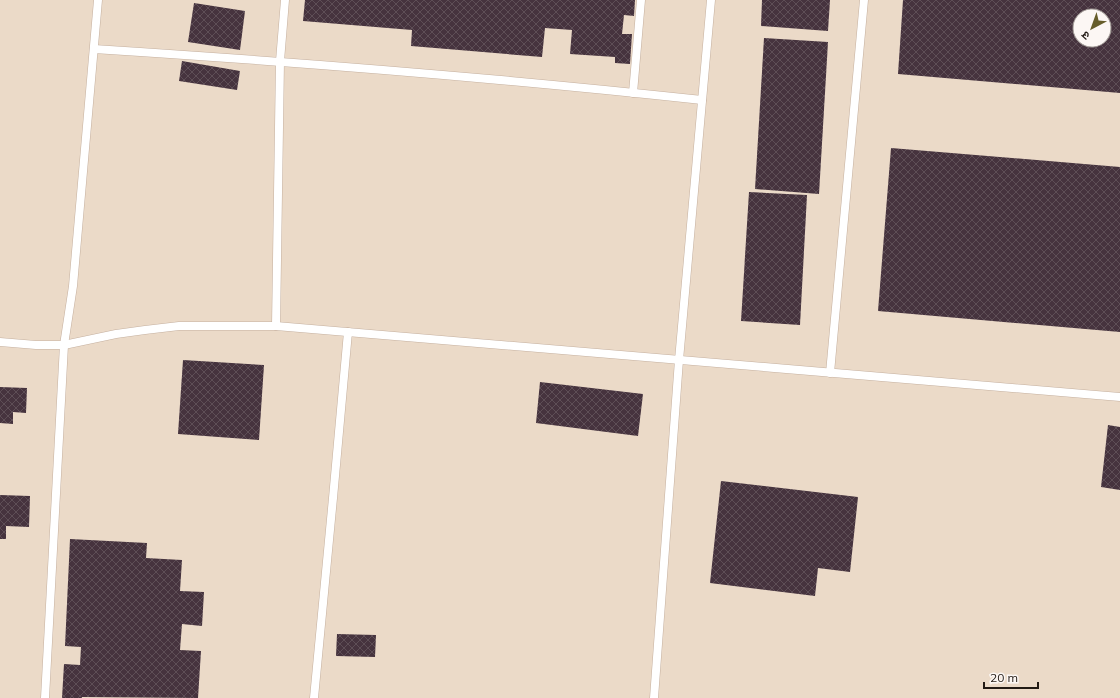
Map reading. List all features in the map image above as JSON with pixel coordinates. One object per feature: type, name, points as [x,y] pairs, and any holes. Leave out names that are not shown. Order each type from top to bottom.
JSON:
[{"type":"lane","points":[[45,698],[64,345],[73,286],[98,0]]},
{"type":"lane","points":[[276,326],[280,61],[285,0]]},
{"type":"lane","points":[[633,93],[641,0]]},
{"type":"lane","points":[[654,698],[679,360],[711,0]]},
{"type":"lane","points":[[830,373],[864,0]]},
{"type":"lane","points":[[94,49],[280,61],[702,100]]},
{"type":"lane","points":[[0,342],[36,345],[64,345],[145,330],[179,326],[276,326],[1120,397]]},
{"type":"lane","points":[[314,698],[348,332]]},
{"type":"shaded area","points":[[0,0],[1120,0],[1120,698],[0,698]]},
{"type":"building","points":[[305,0],[635,0],[634,16],[624,15],[622,34],[632,34],[630,64],[615,63],[615,57],[570,54],[572,30],[545,28],[542,57],[411,46],[412,30],[303,21]]},
{"type":"building","points":[[762,0],[830,0],[828,31],[761,26]]},
{"type":"building","points":[[903,0],[1120,0],[1120,93],[898,74]]},
{"type":"building","points":[[194,3],[245,11],[240,50],[188,42]]},
{"type":"building","points":[[764,38],[828,42],[819,194],[755,189]]},
{"type":"building","points":[[182,61],[240,71],[237,90],[179,81]]},
{"type":"building","points":[[891,148],[1120,167],[1120,332],[878,311]]},
{"type":"building","points":[[749,192],[807,195],[800,325],[741,321]]},
{"type":"building","points":[[183,360],[264,365],[259,440],[178,434]]},
{"type":"building","points":[[540,382],[643,394],[638,436],[536,423]]},
{"type":"building","points":[[0,387],[27,388],[26,413],[13,412],[13,424],[0,423]]},
{"type":"building","points":[[1108,425],[1120,427],[1120,490],[1101,487]]},
{"type":"building","points":[[721,481],[858,497],[850,572],[818,568],[815,596],[710,583]]},
{"type":"building","points":[[0,495],[30,496],[29,527],[6,526],[6,539],[0,539]]},
{"type":"building","points":[[70,539],[147,543],[146,558],[182,560],[180,591],[204,592],[202,626],[182,624],[180,650],[201,651],[198,698],[62,698],[64,664],[80,665],[81,647],[65,646]]},
{"type":"building","points":[[337,634],[376,635],[375,657],[336,656]]}]
